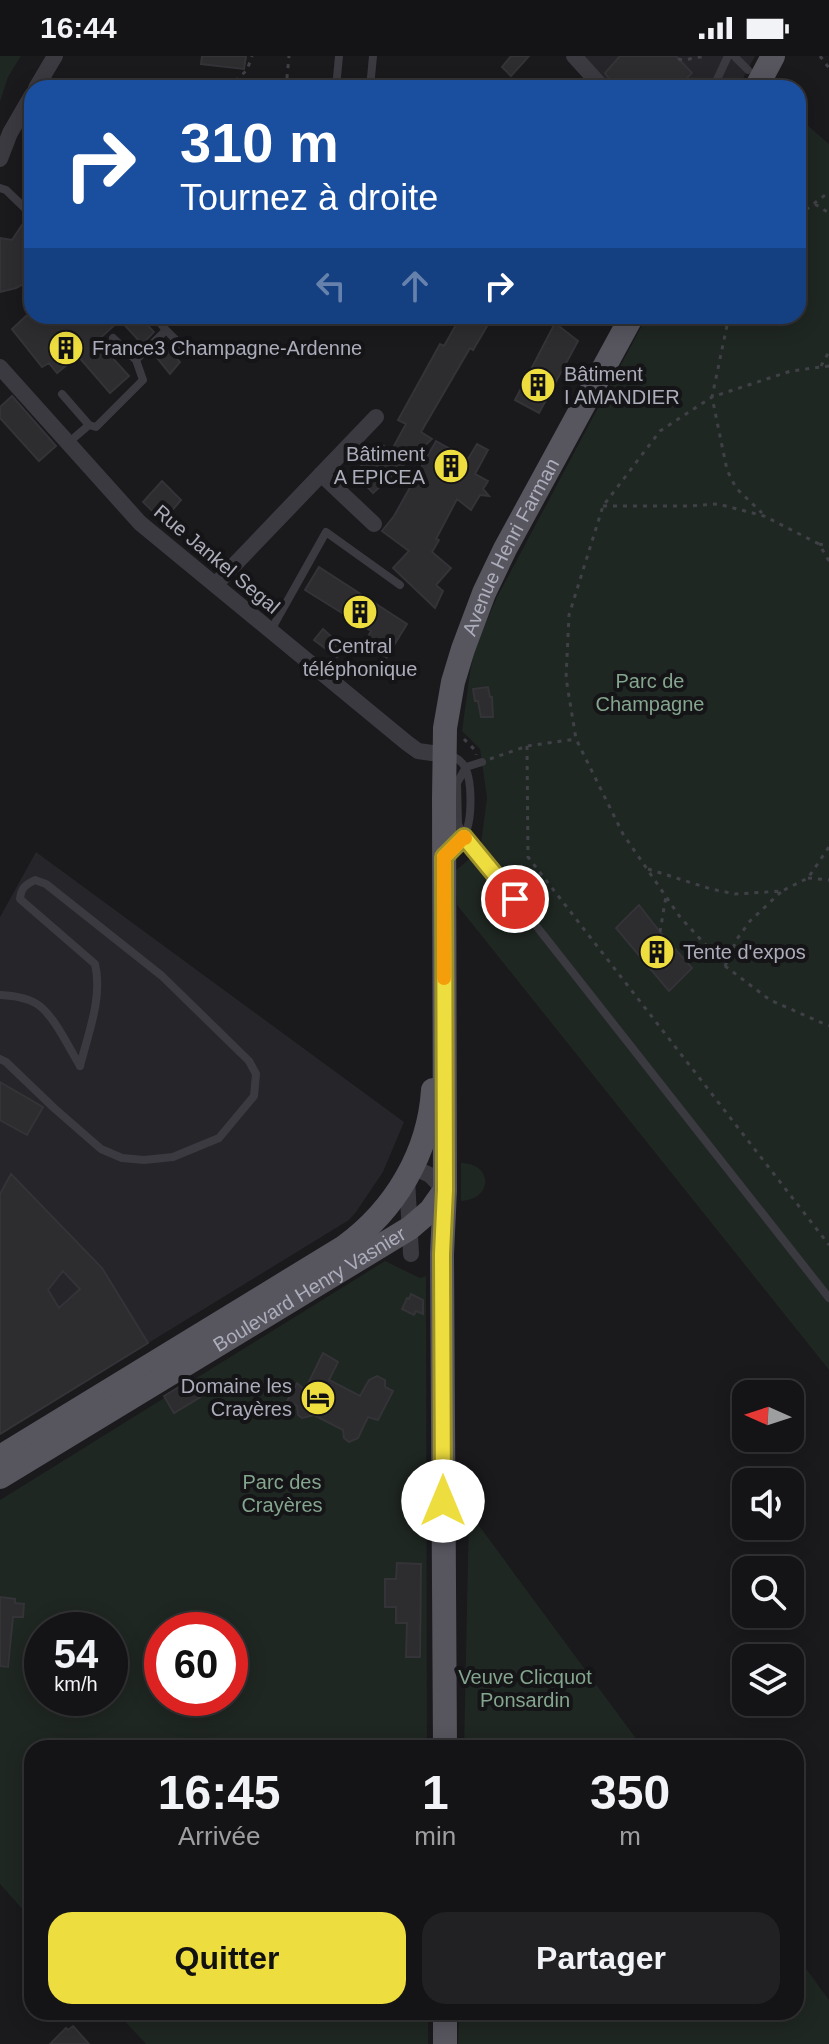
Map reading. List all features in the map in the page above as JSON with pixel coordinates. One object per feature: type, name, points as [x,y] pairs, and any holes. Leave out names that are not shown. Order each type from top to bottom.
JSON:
[{"type":"main road","points":[[743,69],[773,56]]},
{"type":"main road","name":"Avenue Henri Farman","points":[[449,769],[434,727],[449,645],[467,595],[612,324]]},
{"type":"main road","name":"Avenue Henri Farman","points":[[449,769],[445,728],[453,682],[484,593],[628,324]]},
{"type":"main road","points":[[445,1740],[442,1232],[445,1190],[444,857],[449,769]]},
{"type":"main road","name":"Boulevard Henry Vasnier","points":[[0,1457],[344,1247],[365,1232],[394,1198],[409,1173],[427,1125],[433,1077],[449,769]]},
{"type":"main road","name":"Boulevard Henry Vasnier","points":[[0,1477],[410,1228],[431,1210],[445,1190]]},
{"type":"main road","points":[[445,2020],[445,2044]]},
{"type":"street","points":[[42,80],[55,56]]},
{"type":"street","points":[[574,56],[596,80]]},
{"type":"street","points":[[0,159],[10,133],[24,112]]},
{"type":"street","name":"Rue Jankel Segal","points":[[0,367],[140,523],[407,743],[449,769]]},
{"type":"street","points":[[215,585],[376,417]]},
{"type":"street","points":[[321,474],[374,524]]},
{"type":"street","points":[[442,1232],[411,1254],[409,1173],[430,1175],[445,1190]]},
{"type":"lane","points":[[337,80],[339,56]]},
{"type":"lane","points":[[371,80],[373,56]]},
{"type":"lane","points":[[726,80],[743,69]]},
{"type":"lane","points":[[0,188],[24,207]]},
{"type":"lane","points":[[161,324],[187,351]]},
{"type":"lane","points":[[136,360],[166,330]]},
{"type":"lane","points":[[62,394],[89,425],[96,427],[143,380],[136,360],[113,338]]},
{"type":"lane","points":[[68,443],[89,425]]},
{"type":"lane","points":[[271,630],[326,532],[400,585]]},
{"type":"lane","points":[[449,769],[479,762]]},
{"type":"lane","points":[[444,857],[464,837],[470,820],[470,790],[449,769]]},
{"type":"lane","points":[[449,769],[458,824],[464,837],[829,1298]]},
{"type":"lane","points":[[0,995],[35,1002],[46,1012],[80,1066],[99,979],[95,964],[20,899],[20,892],[26,884],[35,880],[46,884],[162,976],[249,1061],[256,1074],[254,1096],[219,1138],[173,1157],[144,1160],[122,1158],[101,1149],[0,1059]]},
{"type":"path","points":[[236,80],[247,70],[252,56]]},
{"type":"path","points":[[287,80],[289,56]]},
{"type":"path","points":[[678,59],[706,56]]},
{"type":"path","points":[[820,56],[829,68]]},
{"type":"path","points":[[806,210],[829,192]]},
{"type":"path","points":[[815,204],[829,213]]},
{"type":"path","points":[[727,324],[712,397],[727,470],[736,488],[764,516]]},
{"type":"path","points":[[821,366],[829,352]]},
{"type":"path","points":[[829,366],[791,371],[712,397],[660,431],[603,506],[569,615],[566,678],[576,739],[623,834],[680,917],[725,966],[770,1000],[829,1026]]},
{"type":"path","points":[[603,506],[718,504],[764,516],[829,546]]},
{"type":"path","points":[[819,544],[829,561]]},
{"type":"path","points":[[460,735],[475,750],[479,762],[527,746],[576,739]]},
{"type":"path","points":[[527,746],[528,857],[829,1245]]},
{"type":"path","points":[[725,966],[737,939],[750,921],[782,891],[808,878],[829,847]]},
{"type":"path","points":[[647,869],[735,894],[782,891]]},
{"type":"path","points":[[808,878],[829,880]]},
{"type":"path","points":[[660,932],[666,896]]},
{"type":"shaded area","points":[[574,56],[755,56],[742,80],[596,80]]},
{"type":"shaded area","points":[[36,852],[404,1122],[383,1172],[349,1220],[0,1434],[0,917]]},
{"type":"green space","points":[[0,56],[21,56],[8,77],[0,102]]},
{"type":"green space","name":"Parc de Champagne","points":[[806,124],[829,144],[829,1370],[457,905],[456,870],[477,853],[487,798],[480,749],[462,731],[475,648],[497,597],[643,324],[806,324]]},
{"type":"green space","points":[[461,1163],[479,1169],[485,1181],[479,1194],[461,1201]]},
{"type":"green space","name":"Parc des Crayères","points":[[385,1261],[420,1278],[426,1276],[427,1740],[24,1740],[24,1911],[0,1884],[0,1500]]},
{"type":"green space","name":"Veuve Clicquot Ponsardin","points":[[469,1512],[637,1740],[464,1740]]},
{"type":"green space","points":[[804,1966],[829,2000],[829,2044],[458,2044],[459,2020],[804,2020]]},
{"type":"green space","points":[[124,2020],[428,2020],[428,2044],[146,2044]]},
{"type":"building","points":[[202,56],[246,56],[244,69],[201,64]]},
{"type":"building","points":[[511,56],[529,56],[511,76],[502,67]]},
{"type":"building","points":[[620,56],[676,56],[692,73],[685,80],[610,80],[605,73]]},
{"type":"building","points":[[22,225],[24,282],[16,288],[0,292],[0,238],[12,240]]},
{"type":"building","name":"France3 Champagne-Ardenne","points":[[24,318],[24,324],[116,324],[97,341],[129,376],[110,393],[78,356],[57,373],[49,363],[42,367],[12,329]]},
{"type":"building","name":"France3 Champagne-Ardenne","points":[[124,324],[146,324],[154,332],[142,344]]},
{"type":"building","points":[[456,324],[488,324],[473,350],[470,348],[421,432],[432,439],[373,493],[354,472],[384,446],[390,453],[406,424],[398,420],[440,344],[444,346]]},
{"type":"building","points":[[556,324],[578,341],[539,413],[515,400]]},
{"type":"building","points":[[162,343],[180,362],[170,374],[153,353]]},
{"type":"building","points":[[12,396],[56,446],[39,461],[0,418],[0,407]]},
{"type":"building","points":[[436,441],[468,459],[477,444],[488,450],[475,474],[488,481],[483,489],[489,496],[480,495],[471,510],[457,499],[436,539],[439,540],[432,552],[451,568],[436,585],[443,591],[435,608],[393,568],[409,551],[382,531],[394,516]]},
{"type":"building","points":[[162,481],[181,500],[163,521],[143,502]]},
{"type":"building","name":"Central téléphonique","points":[[319,567],[407,624],[386,658],[364,644],[371,631],[305,590]]},
{"type":"building","points":[[323,629],[344,648],[337,657],[314,640]]},
{"type":"building","points":[[488,687],[493,717],[481,717],[473,689]]},
{"type":"building","name":"Tente d'expos","points":[[639,905],[692,968],[669,991],[616,928]]},
{"type":"building","points":[[0,1082],[43,1107],[27,1135],[0,1120]]},
{"type":"building","points":[[11,1174],[102,1268],[148,1343],[0,1434],[0,1194]],"holes":[[[63,1271],[80,1289],[59,1308],[48,1290]]]},
{"type":"building","points":[[411,1294],[423,1300],[423,1314],[416,1311],[414,1315],[402,1309]]},
{"type":"building","points":[[323,1353],[338,1362],[329,1380],[360,1396],[369,1380],[377,1376],[385,1380],[385,1387],[393,1391],[378,1420],[368,1417],[358,1438],[349,1442],[344,1438],[343,1430],[314,1415],[302,1418],[298,1415],[297,1406],[287,1401],[297,1383],[305,1390]]},
{"type":"building","points":[[194,1378],[204,1395],[174,1413],[164,1396]]},
{"type":"building","points":[[397,1563],[421,1564],[420,1657],[406,1657],[407,1623],[396,1623],[396,1607],[385,1607],[385,1579],[396,1579]]},
{"type":"building","points":[[0,1597],[24,1604],[23,1617],[13,1617],[8,1667],[0,1666]]},
{"type":"building","points":[[73,2026],[89,2044],[50,2044],[66,2028],[68,2030]]},
{"type":"slow traffic","points":[[444,978],[444,857],[465,838]]},
{"type":"place","name":"France3 Champagne-Ardenne","points":[[66,348]]},
{"type":"place","name":"Bâtiment I AMANDIER","points":[[538,385]]},
{"type":"place","name":"Bâtiment A EPICEA","points":[[451,466]]},
{"type":"place","name":"Central téléphonique","points":[[360,612]]},
{"type":"place","name":"Tente d'expos","points":[[657,952]]},
{"type":"place","name":"Domaine les Crayères","points":[[318,1398]]},
{"type":"route","points":[[443,1501],[444,857],[464,837],[515,899]]}]
